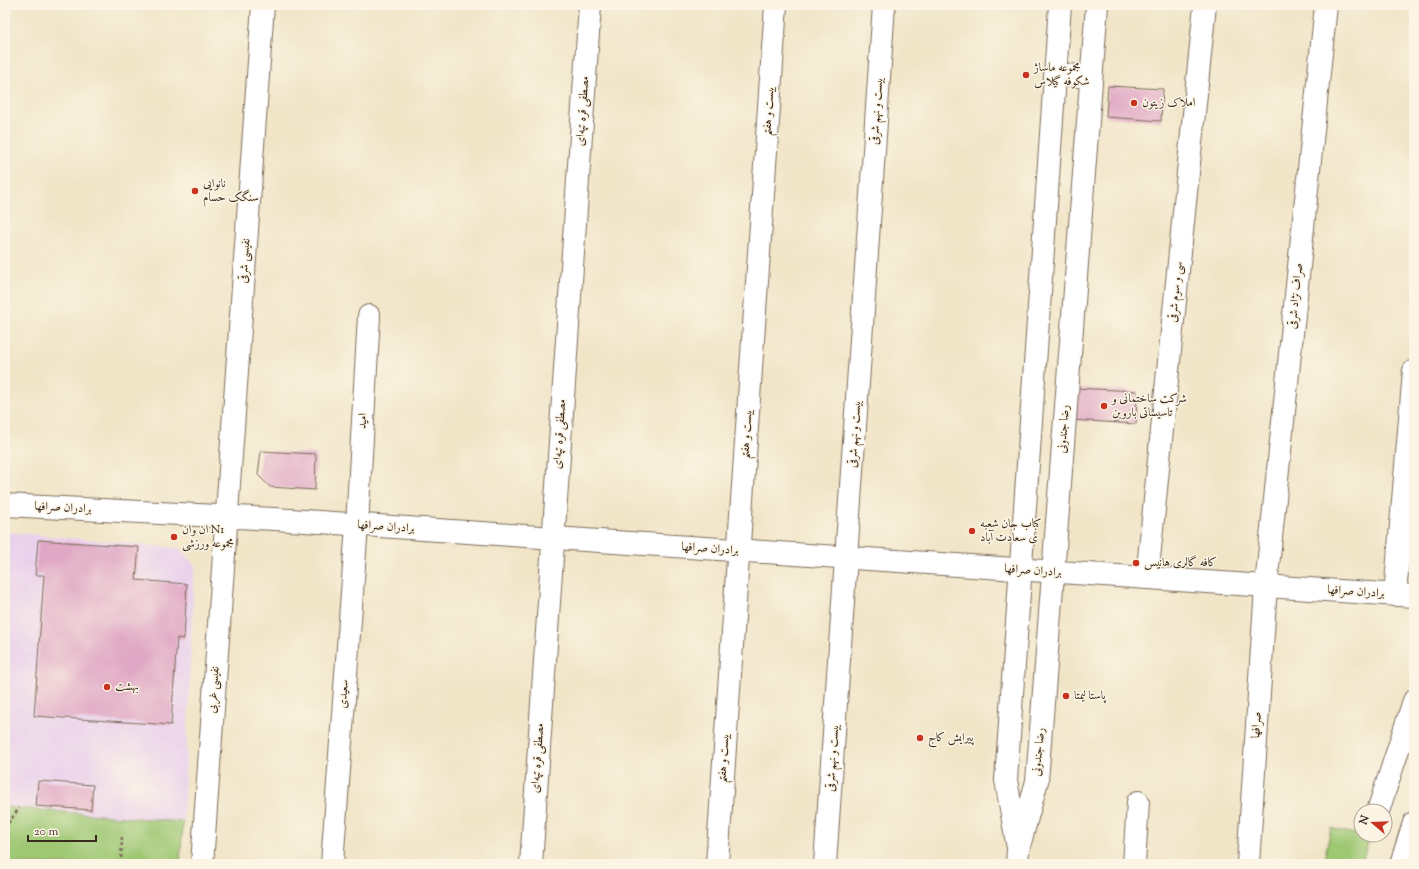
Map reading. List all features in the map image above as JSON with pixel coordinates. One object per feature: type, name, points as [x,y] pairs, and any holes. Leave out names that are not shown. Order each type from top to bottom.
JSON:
[{"type":"street","name":"نفیسی شرقی","points":[[226,516],[263,5]]},
{"type":"street","name":"مصطفی قره تپه‌ای","points":[[531,864],[590,5]]},
{"type":"street","name":"بیست و هفتم","points":[[717,864],[776,5]]},
{"type":"street","name":"بیست و نهم شرقی","points":[[825,864],[884,5]]},
{"type":"street","name":"رضا جندونی","points":[[1017,857],[1006,780],[1060,5]]},
{"type":"street","name":"رضا جندونی","points":[[1017,857],[1036,781],[1097,5]]},
{"type":"street","name":"سی و سوم شرقی","points":[[1147,578],[1205,5]]},
{"type":"street","name":"صراف‌ نژاد شرقی","points":[[1266,586],[1326,5]]},
{"type":"street","points":[[1056,74],[1091,77]]},
{"type":"street","name":"امید","points":[[357,525],[369,316]]},
{"type":"street","points":[[1404,596],[1414,371]]},
{"type":"street","name":"برادران صرافها","points":[[5,505],[226,516],[1404,596]]},
{"type":"street","name":"نفیسی غربی","points":[[202,864],[226,516]]},
{"type":"street","name":"سعیدی","points":[[332,864],[357,525]]},
{"type":"street","name":"صرافها","points":[[1248,864],[1266,586]]},
{"type":"street","points":[[1381,803],[1414,701]]},
{"type":"street","points":[[1134,864],[1138,802]]},
{"type":"street","points":[[1401,864],[1414,823]]},
{"type":"path","points":[[5,828],[19,808]]},
{"type":"path","points":[[121,864],[122,834]]},
{"type":"shaded area","name":"بهشت","points":[[5,532],[179,548],[195,566],[183,822],[5,807]]},
{"type":"green space","points":[[1414,490],[1414,566],[1406,566]]},
{"type":"green space","points":[[5,807],[183,822],[180,864],[5,864]]},
{"type":"green space","points":[[1331,828],[1353,834],[1353,843],[1368,843],[1361,864],[1323,864]]},
{"type":"building","name":"املاک زیتون","points":[[1108,86],[1163,89],[1161,121],[1106,117]]},
{"type":"building","name":"شرکت ساختمانی و تاسیساتی باروبن","points":[[1073,388],[1137,391],[1136,424],[1071,420]]},
{"type":"building","points":[[261,451],[316,454],[315,490],[270,487],[258,475]]},
{"type":"building","points":[[38,540],[139,547],[136,580],[187,584],[184,639],[177,638],[171,725],[34,716],[44,575],[35,575]]},
{"type":"building","points":[[38,781],[93,785],[91,810],[36,806]]},
{"type":"place","name":"مجموعه ماساژ شکوفه گیلاس","points":[[1026,75]]},
{"type":"place","name":"املاک زیتون","points":[[1134,103]]},
{"type":"place","name":"نانوایی سنگک حسام","points":[[195,191]]},
{"type":"place","name":"شرکت ساختمانی و تاسیساتی باروبن","points":[[1104,406]]},
{"type":"place","name":"کباب جان شعبه ی سعادت آباد","points":[[972,531]]},
{"type":"place","name":"ان وان N1 مجموعه ورزشی","points":[[174,537]]},
{"type":"place","name":"کافه گالری هانیس","points":[[1136,563]]},
{"type":"place","name":"بهشت","points":[[107,687]]},
{"type":"place","name":"پاستا لیمتا","points":[[1066,696]]},
{"type":"place","name":"پیرایش کاج","points":[[920,738]]}]
